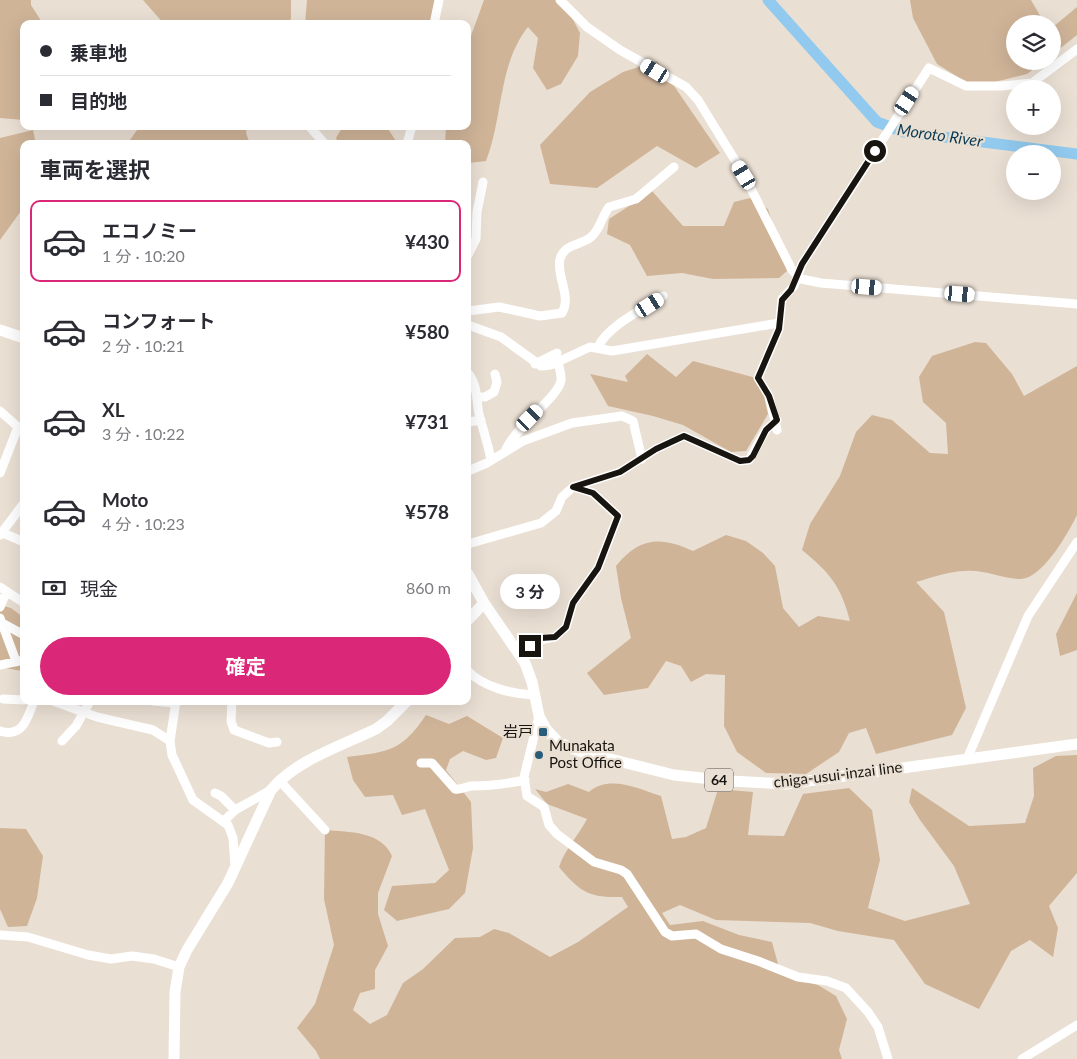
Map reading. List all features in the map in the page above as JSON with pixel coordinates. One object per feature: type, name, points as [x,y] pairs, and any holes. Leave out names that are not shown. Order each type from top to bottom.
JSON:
[{"type":"main road","points":[[0,330],[20,337]]},
{"type":"main road","name":"chiga-usui-inzai line","points":[[471,579],[484,603],[520,653],[528,671],[539,716],[552,738],[578,751],[674,775],[730,782],[786,784],[1077,744]]},
{"type":"main road","points":[[471,617],[484,603]]},
{"type":"main road","points":[[174,1059],[175,992],[179,966],[235,869],[271,790],[279,780],[295,769],[376,729],[403,705]]},
{"type":"street","points":[[435,20],[439,0]]},
{"type":"street","points":[[560,0],[587,27],[627,54],[686,88],[698,100],[744,175],[776,240],[801,279],[820,283],[1077,304]]},
{"type":"street","points":[[471,543],[542,523],[556,511],[562,497],[573,487],[620,472],[656,449],[684,436],[723,454],[745,461],[753,456],[766,430],[777,425],[769,396],[758,378],[779,323],[782,300],[791,290],[797,275],[929,68],[966,86],[1002,86],[1032,83],[1077,49]]},
{"type":"street","points":[[313,130],[321,140]]},
{"type":"street","points":[[471,311],[499,307],[540,316],[562,313],[565,305],[560,262],[564,251],[573,244],[590,238],[609,207],[636,199],[674,168]]},
{"type":"street","points":[[471,249],[476,239],[477,212],[483,182]]},
{"type":"street","points":[[598,347],[624,321],[663,296]]},
{"type":"street","points":[[471,326],[501,337],[535,364],[546,366],[558,357],[590,346],[612,352],[779,323]]},
{"type":"street","points":[[506,450],[517,431],[558,387],[561,377],[558,357]]},
{"type":"street","points":[[477,397],[486,397],[494,392],[497,382],[495,374]]},
{"type":"street","points":[[471,378],[476,387],[490,460]]},
{"type":"street","points":[[0,411],[20,426]]},
{"type":"street","points":[[471,470],[533,436],[572,423],[622,416],[633,421],[642,459]]},
{"type":"street","points":[[471,422],[481,420]]},
{"type":"street","points":[[0,473],[20,429]]},
{"type":"street","points":[[520,653],[536,640],[555,637],[566,627],[573,603],[598,568],[618,516],[593,493],[573,487]]},
{"type":"street","points":[[20,508],[1,534],[20,541]]},
{"type":"street","points":[[967,759],[1028,616],[1077,542]]},
{"type":"street","points":[[0,607],[3,590],[20,601]]},
{"type":"street","points":[[1,621],[20,633]]},
{"type":"street","points":[[0,665],[20,660],[1,621]]},
{"type":"street","points":[[471,674],[477,681],[508,691],[534,695]]},
{"type":"street","points":[[3,699],[20,700]]},
{"type":"street","points":[[0,731],[12,733],[18,731],[32,705]]},
{"type":"street","points":[[65,705],[97,717],[153,730],[170,741]]},
{"type":"street","points":[[62,741],[76,726],[88,705]]},
{"type":"street","points":[[176,705],[170,741],[172,755],[193,800],[224,821],[233,838],[235,869]]},
{"type":"street","points":[[232,705],[231,721],[234,730],[269,743],[277,742]]},
{"type":"street","points":[[539,716],[525,780],[527,796],[533,797],[544,807],[552,829],[594,862],[610,866],[627,874],[665,932],[672,936],[696,934],[721,949],[798,977],[827,981],[846,988],[868,1012],[878,1027],[888,1059]]},
{"type":"street","points":[[421,763],[432,763],[455,789],[462,790],[468,786],[497,786],[525,780]]},
{"type":"street","points":[[279,780],[325,830]]},
{"type":"street","points":[[224,821],[235,810],[271,790]]},
{"type":"street","points":[[215,794],[222,796],[235,810]]},
{"type":"street","points":[[0,935],[28,937],[88,955],[111,958],[132,956],[154,959],[179,966]]},
{"type":"street","points":[[1022,1059],[1077,1025]]},
{"type":"shaded area","points":[[0,0],[31,0],[31,5],[40,20],[20,20],[20,120],[0,118]]},
{"type":"shaded area","points":[[143,0],[291,0],[290,20],[160,20]]},
{"type":"shaded area","points":[[307,0],[438,0],[434,20],[305,20]]},
{"type":"shaded area","points":[[484,0],[561,0],[580,33],[578,56],[561,84],[547,90],[533,68],[538,38],[528,27],[518,42],[511,58],[502,92],[496,128],[486,161],[471,163],[471,140],[445,140],[446,130],[471,130],[471,36]]},
{"type":"shaded area","points":[[910,0],[1031,0],[1040,15],[1006,15],[1006,70],[1032,70],[1027,74],[974,87],[937,64],[913,18]]},
{"type":"shaded area","points":[[1077,7],[1077,35],[1061,48],[1061,20]]},
{"type":"shaded area","points":[[657,61],[720,153],[696,168],[657,146],[597,188],[550,184],[540,145],[590,92],[623,72]]},
{"type":"shaded area","points":[[33,130],[35,140],[20,140],[20,212],[0,240],[0,138]]},
{"type":"shaded area","points":[[137,130],[246,130],[249,140],[130,140]]},
{"type":"shaded area","points":[[341,130],[389,130],[395,140],[337,140],[336,138]]},
{"type":"shaded area","points":[[652,191],[683,226],[724,226],[734,202],[750,198],[768,209],[787,271],[779,278],[713,279],[682,273],[647,276],[630,245],[607,234],[609,219]]},
{"type":"shaded area","points":[[975,342],[986,343],[1012,374],[1024,396],[1077,366],[1077,515],[1054,553],[1038,571],[1029,577],[1014,579],[979,571],[959,571],[916,582],[944,612],[966,708],[952,735],[876,754],[866,728],[849,733],[839,752],[806,774],[766,773],[737,752],[724,726],[725,675],[706,674],[691,682],[681,666],[666,661],[648,688],[604,695],[587,673],[631,638],[621,598],[616,566],[633,549],[651,542],[671,543],[693,551],[726,535],[746,541],[763,553],[775,566],[783,608],[799,627],[818,616],[850,621],[843,598],[833,581],[802,550],[810,524],[840,476],[856,432],[872,415],[892,420],[930,453],[948,454],[946,423],[923,402],[919,377],[932,356]]},
{"type":"shaded area","points":[[647,354],[676,377],[693,361],[760,379],[768,414],[746,451],[731,452],[683,425],[608,406],[590,374],[628,382],[625,376]]},
{"type":"shaded area","points":[[1077,593],[1077,650],[1060,656],[1056,634]]},
{"type":"shaded area","points":[[0,605],[11,608],[20,615],[20,671],[0,667]]},
{"type":"shaded area","points":[[426,715],[449,724],[467,716],[503,738],[496,758],[486,760],[463,751],[450,759],[446,770],[471,802],[473,848],[465,893],[449,909],[397,921],[384,910],[392,886],[435,883],[449,870],[425,809],[402,815],[393,795],[365,797],[353,780],[347,757],[393,748],[409,736]]},
{"type":"shaded area","points":[[1077,755],[1077,873],[1049,906],[1058,928],[1053,957],[1030,940],[1011,951],[979,1009],[925,984],[894,940],[838,931],[810,923],[716,920],[680,905],[662,913],[670,925],[703,921],[739,935],[772,942],[781,975],[818,985],[836,996],[847,1019],[839,1050],[842,1059],[320,1059],[316,1051],[297,1028],[315,1004],[334,945],[324,899],[325,830],[363,834],[372,837],[387,848],[392,856],[378,893],[378,914],[388,946],[375,970],[375,989],[360,993],[353,1010],[370,1024],[387,1015],[403,983],[423,969],[455,938],[480,937],[494,929],[509,933],[550,957],[578,942],[628,907],[622,897],[593,895],[579,888],[559,867],[587,819],[547,804],[535,789],[546,792],[568,784],[589,792],[606,784],[615,784],[634,787],[661,796],[672,839],[686,837],[706,828],[718,789],[753,792],[748,835],[784,836],[803,794],[849,788],[872,810],[880,860],[868,908],[905,921],[970,904],[954,866],[909,802],[912,788],[969,826],[1025,823],[1034,796],[1033,768],[1056,756]]},
{"type":"shaded area","points":[[0,828],[26,829],[43,856],[37,898],[27,926],[8,927],[0,909]]},
{"type":"waterway","name":"Moroto River","points":[[768,0],[877,122],[904,132],[1077,154]]},
{"type":"place","name":"岩戸","points":[[543,732]]},
{"type":"place","name":"Munakata Post Office","points":[[539,755]]},
{"type":"route","points":[[530,646],[541,638],[555,637],[566,627],[573,603],[598,568],[618,516],[593,493],[573,487],[620,472],[656,449],[684,436],[740,461],[749,460],[753,456],[766,430],[777,420],[769,396],[758,378],[779,329],[782,300],[794,286],[802,264],[875,151]]}]
